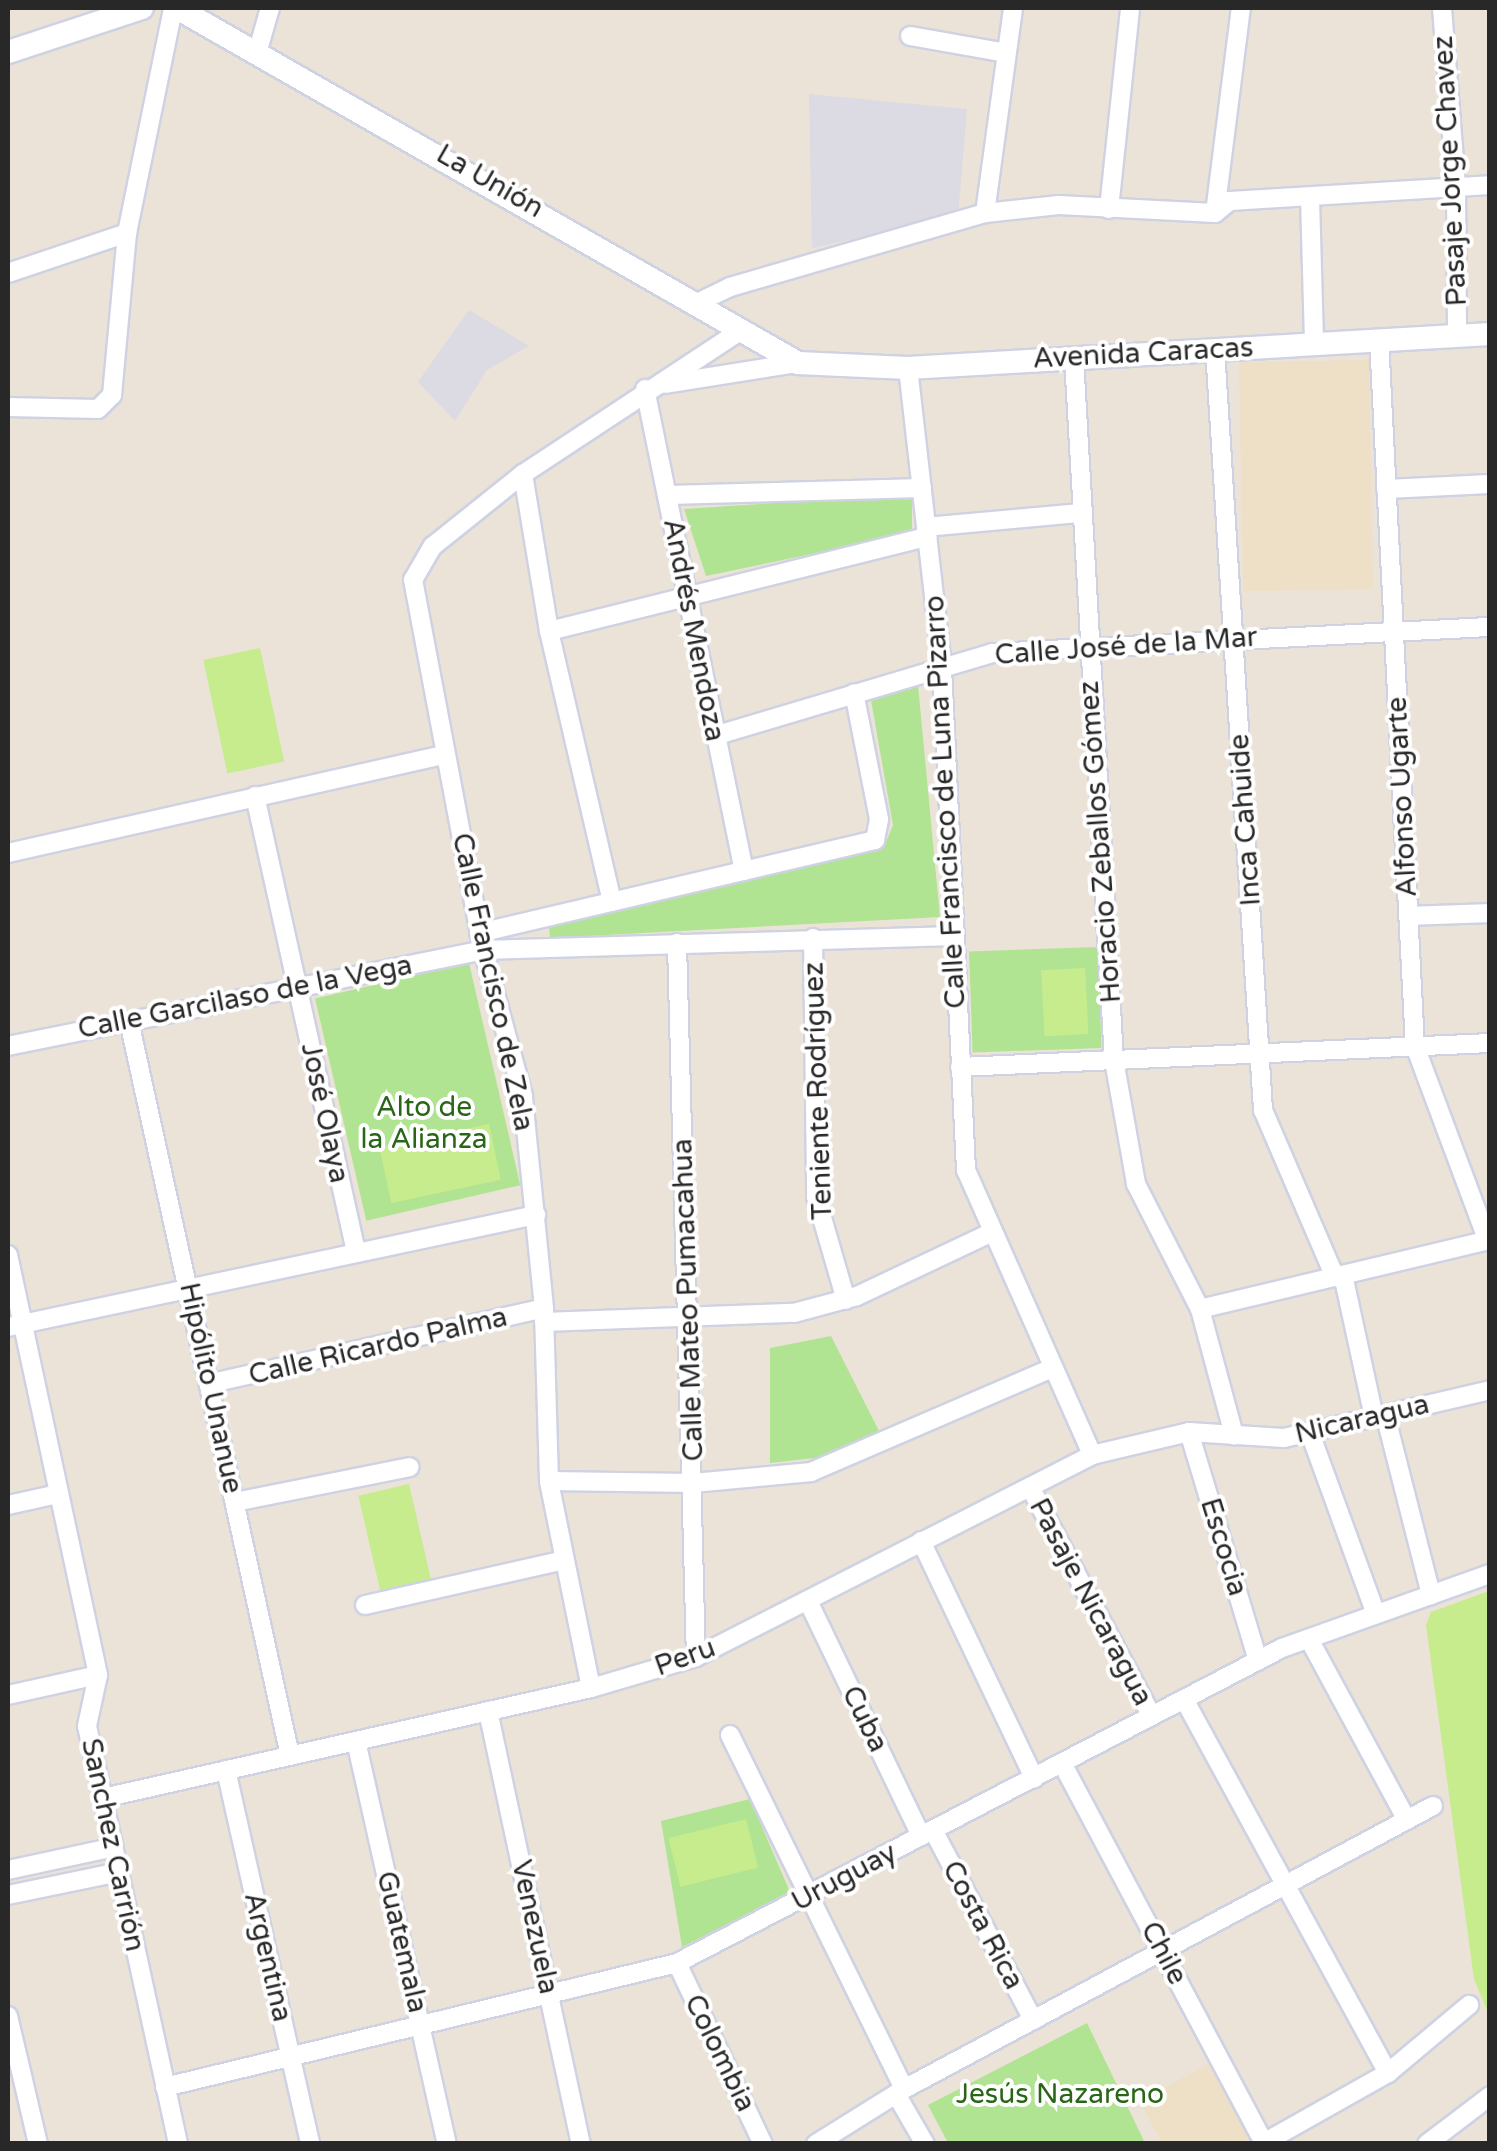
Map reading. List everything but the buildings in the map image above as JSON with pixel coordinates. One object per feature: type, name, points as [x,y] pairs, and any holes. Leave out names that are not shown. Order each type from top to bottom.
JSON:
[{"type":"main road","points":[[8,52],[142,8]]},
{"type":"main road","name":"La Unión","points":[[175,8],[258,50],[737,333],[798,363]]},
{"type":"main road","name":"Avenida Caracas","points":[[798,363],[908,368],[1490,334]]},
{"type":"street","points":[[8,407],[98,410],[112,395],[128,232],[175,8]]},
{"type":"street","points":[[258,50],[270,8]]},
{"type":"street","points":[[984,213],[1013,8]]},
{"type":"street","points":[[1109,208],[1130,8]]},
{"type":"street","points":[[1215,213],[1241,8]]},
{"type":"street","name":"Pasaje Jorge Chavez","points":[[1442,8],[1456,187],[1457,335]]},
{"type":"street","points":[[910,36],[1006,54]]},
{"type":"street","points":[[694,305],[730,288],[984,213],[1058,205],[1215,213],[1230,201],[1490,186]]},
{"type":"street","points":[[1310,198],[1314,343]]},
{"type":"street","points":[[8,273],[128,232]]},
{"type":"street","name":"Calle Francisco de Zela","points":[[591,1688],[560,1561],[549,1481],[544,1315],[523,1096],[481,942],[413,580],[433,546],[523,474],[645,389],[737,333]]},
{"type":"street","name":"Alfonso Ugarte","points":[[1379,339],[1414,1046],[1489,1240]]},
{"type":"street","name":"Inca Cahuide","points":[[1215,349],[1264,1110],[1339,1276],[1432,1594]]},
{"type":"street","name":"Horacio Zeballos Gómez","points":[[1074,358],[1114,1060],[1136,1184],[1200,1309],[1234,1435]]},
{"type":"street","name":"Calle Francisco de Zela","points":[[645,389],[698,375],[798,363]]},
{"type":"street","name":"Calle Francisco de Luna Pizarro","points":[[908,368],[942,666],[966,1170],[990,1233],[1092,1454]]},
{"type":"street","name":"Andrés Mendoza","points":[[645,389],[744,871]]},
{"type":"street","points":[[523,474],[549,630],[612,902]]},
{"type":"street","points":[[1386,489],[1490,484]]},
{"type":"street","points":[[668,495],[922,488]]},
{"type":"street","points":[[549,630],[927,532],[1080,513]]},
{"type":"street","name":"Calle José de la Mar","points":[[714,736],[992,653],[1088,644],[1490,627]]},
{"type":"street","points":[[481,942],[612,902],[875,840],[879,819],[854,693]]},
{"type":"street","points":[[8,853],[443,755]]},
{"type":"street","name":"José Olaya","points":[[255,796],[356,1254]]},
{"type":"street","points":[[1408,916],[1490,913]]},
{"type":"street","points":[[481,942],[954,936]]},
{"type":"street","name":"Teniente Rodríguez","points":[[812,938],[816,1198],[846,1300]]},
{"type":"street","name":"Calle Garcilaso de la Vega","points":[[8,1046],[481,942]]},
{"type":"street","name":"Calle Mateo Pumacahua","points":[[677,942],[696,1657]]},
{"type":"street","name":"Hipólito Unanue","points":[[128,1020],[212,1383],[290,1756]]},
{"type":"street","points":[[960,1067],[1490,1043]]},
{"type":"street","points":[[15,1326],[536,1215]]},
{"type":"street","name":"Calle Ricardo Palma","points":[[212,1383],[544,1315],[688,1321],[794,1314],[846,1300],[990,1233]]},
{"type":"street","points":[[1200,1309],[1489,1240]]},
{"type":"street","name":"Sanchez Carrión","points":[[8,1255],[15,1326],[60,1478],[58,1494],[98,1675],[88,1726],[178,2144]]},
{"type":"street","points":[[549,1481],[694,1483],[811,1472],[1052,1368]]},
{"type":"street","name":"Nicaragua","points":[[1234,1435],[1310,1433],[1490,1390]]},
{"type":"street","name":"Peru","points":[[103,1798],[591,1688],[696,1657],[1092,1454],[1189,1432],[1234,1435]]},
{"type":"street","name":"Escocia","points":[[1189,1432],[1258,1661]]},
{"type":"street","points":[[1310,1433],[1376,1614]]},
{"type":"street","points":[[235,1502],[410,1467]]},
{"type":"street","name":"Pasaje Nicaragua","points":[[1030,1487],[1152,1716]]},
{"type":"street","points":[[8,1505],[58,1494]]},
{"type":"street","points":[[921,1542],[1034,1778]]},
{"type":"street","points":[[365,1605],[560,1561]]},
{"type":"street","name":"Uruguay","points":[[166,2087],[677,1964],[1258,1661],[1490,1574]]},
{"type":"street","name":"Cuba","points":[[808,1602],[927,1833]]},
{"type":"street","points":[[1309,1639],[1407,1820]]},
{"type":"street","points":[[8,1695],[98,1675]]},
{"type":"street","points":[[1184,1700],[1388,2073]]},
{"type":"street","name":"Venezuela","points":[[488,1711],[581,2144]]},
{"type":"street","points":[[730,1736],[925,2144]]},
{"type":"street","name":"Guatemala","points":[[356,1741],[447,2144]]},
{"type":"street","name":"Chile","points":[[1062,1763],[1264,2143]]},
{"type":"street","name":"Argentina","points":[[226,1770],[310,2144]]},
{"type":"street","points":[[816,2144],[900,2091],[1433,1806]]},
{"type":"street","name":"Costa Rica","points":[[927,1833],[1033,2020]]},
{"type":"street","points":[[8,1870],[114,1846]]},
{"type":"street","points":[[8,1895],[119,1872]]},
{"type":"street","name":"Colombia","points":[[677,1964],[763,2144]]},
{"type":"street","points":[[1264,2143],[1388,2073],[1469,2005]]},
{"type":"street","points":[[8,2016],[38,2144]]},
{"type":"street","points":[[1426,2144],[1490,2096]]},
{"type":"shaded area","points":[[809,94],[967,109],[958,216],[812,248]]},
{"type":"shaded area","points":[[469,310],[529,346],[487,370],[455,421],[418,382]]},
{"type":"shaded area","points":[[1369,360],[1373,589],[1243,591],[1239,362]]},
{"type":"shaded area","points":[[1211,2063],[1251,2140],[1162,2143],[1139,2101]]},
{"type":"green space","points":[[912,494],[912,533],[706,576],[684,509]]},
{"type":"green space","points":[[260,648],[284,761],[227,774],[203,660]]},
{"type":"green space","points":[[918,685],[940,917],[550,938],[549,927],[884,847],[893,825],[871,700]]},
{"type":"green space","points":[[1098,947],[1102,1048],[973,1052],[969,952]]},
{"type":"green space","name":"Alto de la Alianza","points":[[469,963],[520,1185],[366,1221],[315,999]]},
{"type":"green space","points":[[1085,968],[1088,1034],[1045,1036],[1041,970]]},
{"type":"green space","points":[[489,1124],[501,1180],[391,1203],[379,1147]]},
{"type":"green space","points":[[831,1336],[881,1435],[832,1456],[770,1463],[770,1348]]},
{"type":"green space","points":[[409,1484],[432,1583],[381,1595],[358,1496]]},
{"type":"green space","points":[[1489,1591],[1490,2015],[1474,1979],[1426,1625],[1431,1612]]},
{"type":"green space","points":[[750,1799],[790,1892],[682,1947],[661,1821]]},
{"type":"green space","points":[[746,1819],[758,1868],[680,1887],[668,1838]]},
{"type":"green space","name":"Jesús Nazareno","points":[[1087,2023],[1145,2143],[948,2143],[928,2105]]}]
